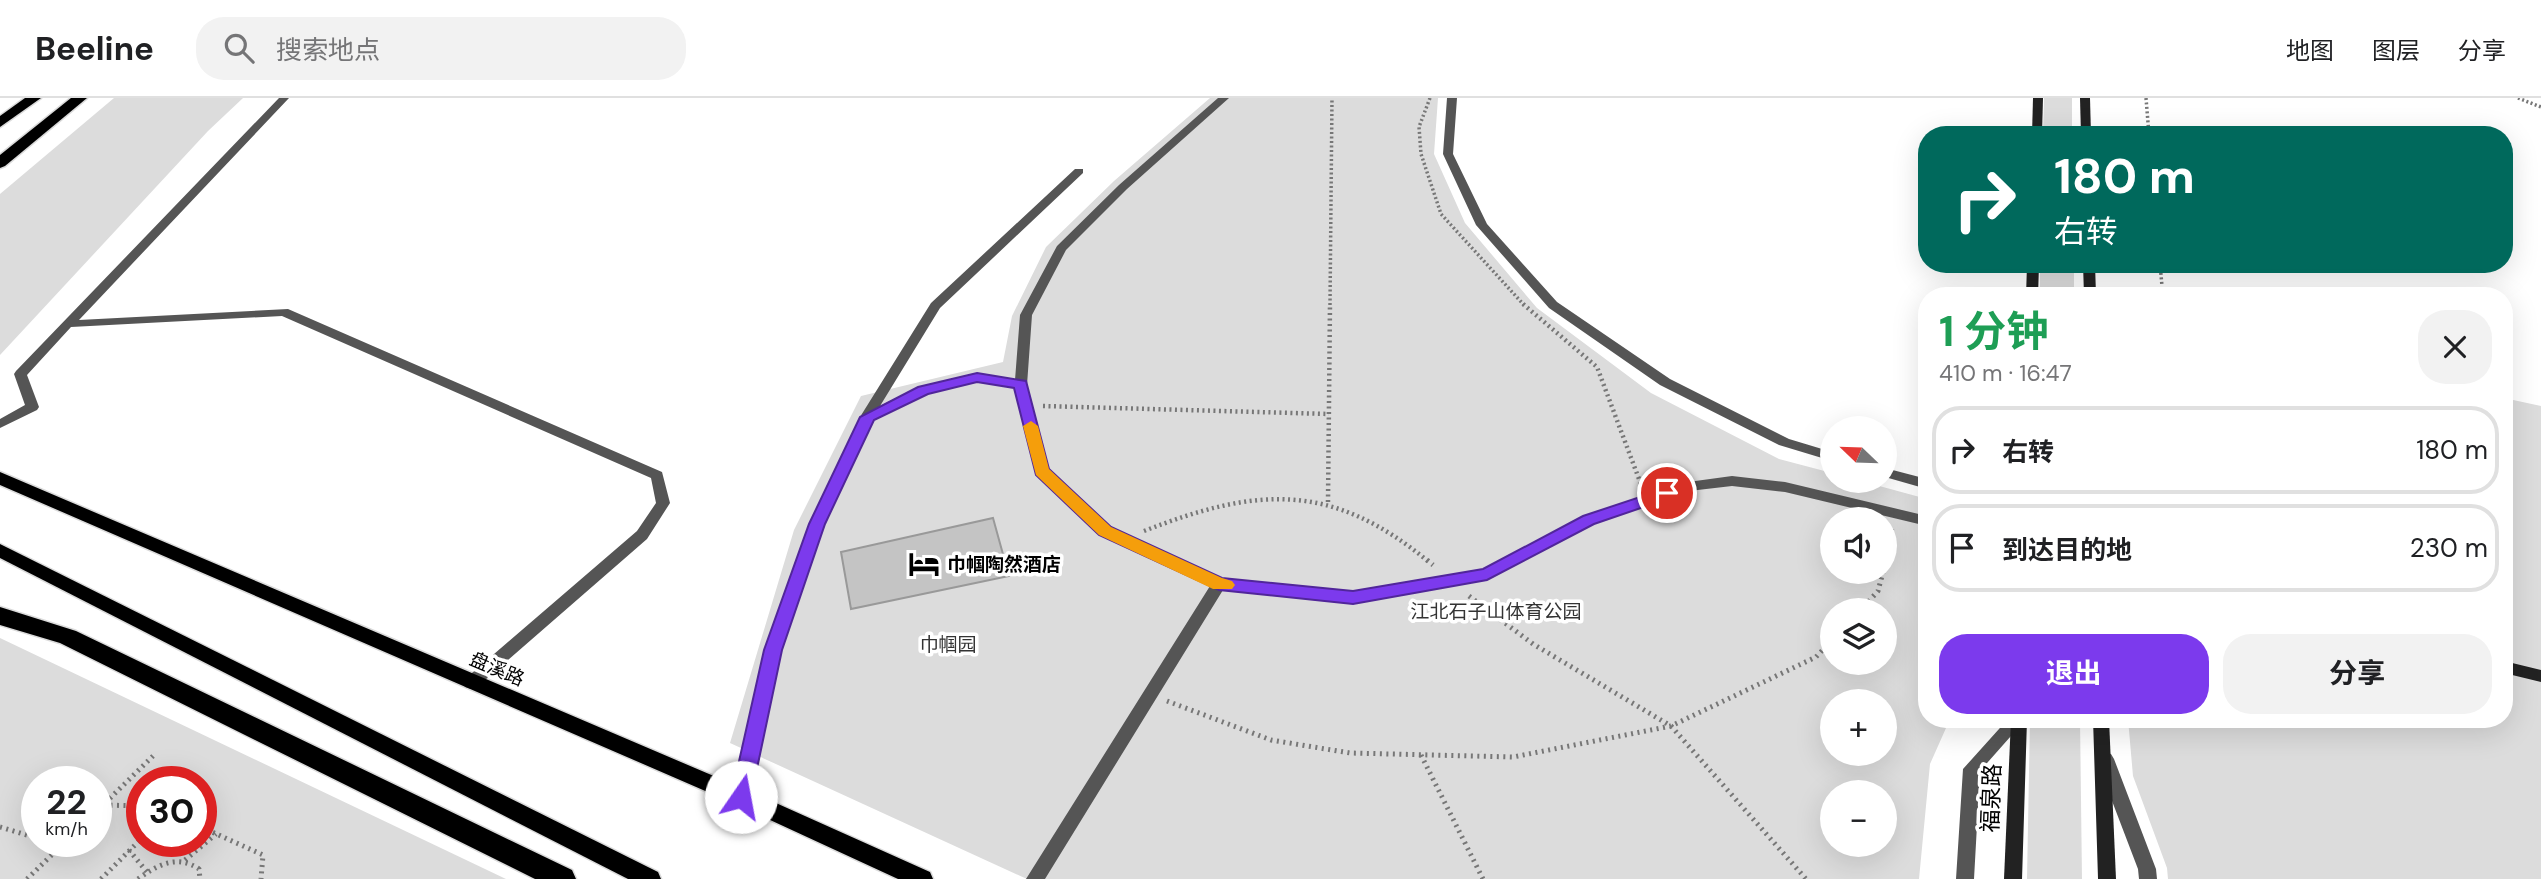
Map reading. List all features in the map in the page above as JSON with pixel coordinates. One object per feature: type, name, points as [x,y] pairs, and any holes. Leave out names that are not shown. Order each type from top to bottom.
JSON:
[{"type":"highway","points":[[0,123],[34,98]]},
{"type":"highway","points":[[0,163],[80,98]]},
{"type":"highway","points":[[0,616],[68,637],[562,879]]},
{"type":"main road","points":[[2037,126],[2038,98]]},
{"type":"main road","points":[[2085,98],[2086,126]]},
{"type":"main road","name":"盘溪路","points":[[0,478],[741,797],[922,879]]},
{"type":"main road","points":[[0,550],[650,879]]},
{"type":"main road","points":[[2513,669],[2541,676]]},
{"type":"main road","name":"福泉路","points":[[2012,879],[2019,728]]},
{"type":"main road","points":[[2101,728],[2107,879]]},
{"type":"street","points":[[0,424],[32,407],[20,374],[284,98]]},
{"type":"street","points":[[1224,98],[1061,247],[1026,315],[1021,384],[1042,471],[1105,531],[1219,584],[1353,598],[1487,574],[1588,520],[1688,486],[1732,481],[1786,486],[1872,507]]},
{"type":"street","points":[[1452,98],[1448,154],[1482,225],[1553,304],[1665,382],[1784,442],[1820,453]]},
{"type":"street","points":[[741,797],[773,650],[817,524],[867,417],[935,306],[1079,171]]},
{"type":"street","points":[[68,324],[284,312],[657,475],[663,503],[642,535],[471,683]]},
{"type":"street","points":[[867,417],[923,390],[977,377],[1021,384]]},
{"type":"street","points":[[1897,475],[1918,481]]},
{"type":"street","points":[[1897,513],[1918,519]]},
{"type":"street","points":[[1035,879],[1219,584]]},
{"type":"street","points":[[1965,879],[1972,769],[2011,728]]},
{"type":"street","points":[[2102,753],[2147,869],[2148,879]]},
{"type":"path","points":[[1328,502],[1332,98]]},
{"type":"path","points":[[2146,98],[2148,126]]},
{"type":"path","points":[[2518,98],[2541,107]]},
{"type":"path","points":[[2161,273],[2162,286]]},
{"type":"path","points":[[1026,406],[1329,414]]},
{"type":"path","points":[[1124,540],[1180,516],[1232,501],[1285,496],[1328,502],[1378,524],[1422,555],[1449,581],[1533,644],[1671,726],[1806,879]]},
{"type":"path","points":[[1150,695],[1271,740],[1350,752],[1513,757],[1671,726],[1820,653]]},
{"type":"path","points":[[112,796],[155,755]]},
{"type":"path","points":[[1420,755],[1483,879]]},
{"type":"path","points":[[0,827],[21,833]]},
{"type":"path","points":[[217,834],[263,855],[261,879]]},
{"type":"path","points":[[101,879],[126,853]]},
{"type":"path","points":[[27,879],[50,857]]},
{"type":"path","points":[[135,857],[147,872]]},
{"type":"path","points":[[184,861],[189,857]]},
{"type":"path","points":[[138,879],[147,872],[173,861],[184,861],[199,869],[200,879]]},
{"type":"green space","points":[[114,98],[243,98],[208,131],[0,355],[0,194]]},
{"type":"green space","name":"江北石子山体育公园","points":[[1210,98],[1438,98],[1434,154],[1465,223],[1537,308],[1651,393],[1779,459],[1820,470],[1820,494],[1897,494],[1897,491],[1918,497],[1918,728],[1946,728],[1930,764],[1919,879],[1027,879],[730,743],[794,530],[861,396],[1003,362],[1012,316],[1046,247],[1114,181]]},
{"type":"green space","points":[[2044,98],[2072,98],[2072,126],[2043,126]]},
{"type":"green space","points":[[2040,273],[2074,273],[2074,287],[2040,287]]},
{"type":"green space","points":[[2513,400],[2541,406],[2541,879],[2168,879],[2167,868],[2133,776],[2129,728],[2513,728]]},
{"type":"green space","points":[[0,638],[506,879],[0,879]]},
{"type":"green space","points":[[2030,728],[2080,728],[2082,879],[2027,879]]},
{"type":"building","name":"巾帼陶然酒店","points":[[993,518],[1009,576],[851,609],[841,552]]},
{"type":"slow traffic","points":[[1031,426],[1042,471],[1105,531],[1226,585]]},
{"type":"place","name":"巾帼陶然酒店","points":[[924,564]]},
{"type":"route","points":[[741,797],[773,650],[817,524],[867,417],[923,390],[977,377],[1021,384],[1042,471],[1105,531],[1219,584],[1353,598],[1487,574],[1588,520],[1667,493]]},
{"type":"park label","name":"巾帼园","points":[[948,644]]}]
